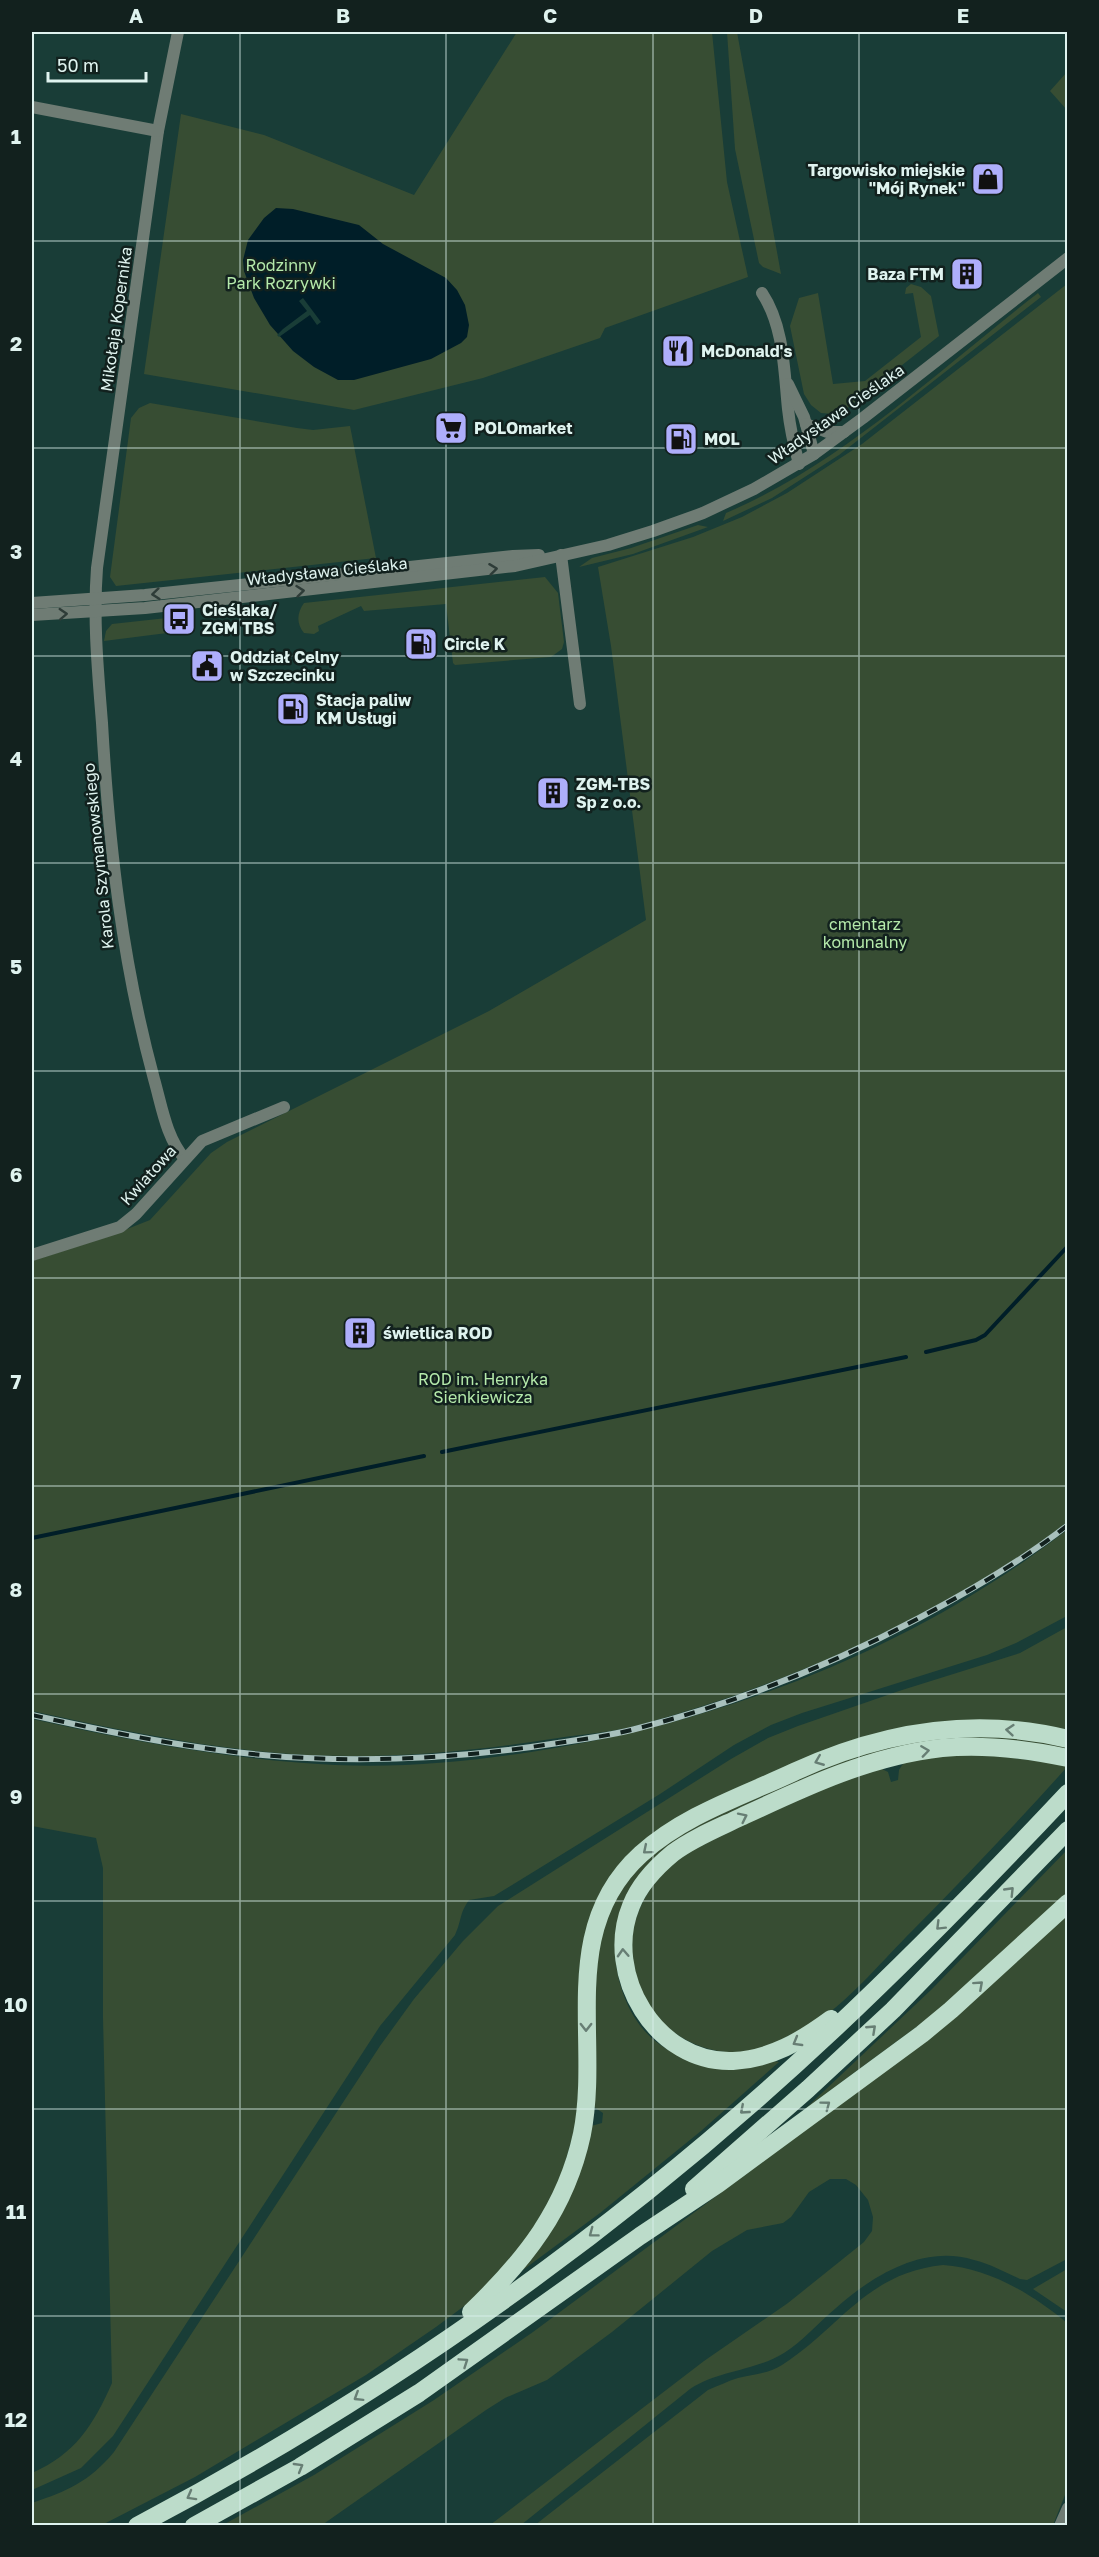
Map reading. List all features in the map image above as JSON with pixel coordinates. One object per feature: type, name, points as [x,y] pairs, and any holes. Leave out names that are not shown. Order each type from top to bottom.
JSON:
[{"type":"highway","points":[[408,2366],[499,2286],[533,2247],[560,2198],[572,2168],[585,2109],[586,1993],[590,1948],[604,1907],[616,1884],[639,1856],[662,1837],[690,1820],[810,1765],[844,1751],[886,1739],[929,1730],[969,1728],[1027,1731],[1068,1739]]},
{"type":"highway","points":[[895,1971],[816,2030],[780,2051],[749,2059],[715,2059],[687,2050],[672,2042],[645,2015],[628,1981],[624,1961],[625,1923],[631,1905],[641,1887],[674,1853],[693,1840],[794,1792],[861,1765],[913,1752],[967,1746],[1007,1748],[1068,1758]]},
{"type":"highway","points":[[137,2526],[289,2441],[408,2366],[542,2272],[678,2166],[831,2032],[895,1971],[1068,1793]]},
{"type":"highway","points":[[640,2236],[808,2089],[893,2010],[1068,1830]]},
{"type":"highway","points":[[194,2526],[300,2467],[419,2393],[640,2236],[718,2184],[922,2034],[1068,1903]]},
{"type":"street","name":"Mikołaja Kopernika","points":[[95,606],[97,568],[158,131],[178,32]]},
{"type":"street","points":[[32,106],[158,131]]},
{"type":"street","name":"Władysława Cieślaka","points":[[95,606],[515,566],[631,538],[703,513],[760,486],[814,454],[1068,258]]},
{"type":"street","points":[[762,293],[771,308],[776,325],[787,383],[789,416],[799,464]]},
{"type":"street","points":[[787,383],[806,424],[814,454]]},
{"type":"street","points":[[806,424],[827,432],[844,432]]},
{"type":"street","points":[[561,555],[580,704]]},
{"type":"street","points":[[32,603],[95,606]]},
{"type":"street","points":[[32,615],[95,606]]},
{"type":"street","name":"Karola Szymanowskiego","points":[[95,606],[109,828],[120,926],[139,1020],[170,1136],[185,1159]]},
{"type":"street","name":"Kwiatowa","points":[[32,1255],[120,1227],[136,1215],[185,1159],[206,1139],[270,1115],[284,1107]]},
{"type":"street","points":[[1060,2526],[1068,2508]]},
{"type":"green space","name":"Rodzinny Park Rozrywki","points":[[517,32],[712,32],[727,182],[748,277],[605,328],[600,338],[483,378],[354,410],[144,374],[181,114],[264,135],[414,195]]},
{"type":"green space","points":[[727,32],[737,32],[781,274],[759,263],[735,149]]},
{"type":"green space","points":[[1067,72],[1067,110],[1050,91]]},
{"type":"green space","points":[[911,284],[921,287],[931,296],[939,336],[845,410],[834,414],[821,413],[811,405],[804,394],[790,326],[799,298],[818,293],[833,384],[865,381],[921,337],[913,293],[905,294],[906,288]]},
{"type":"green space","points":[[1067,284],[1067,1522],[1016,1559],[979,1581],[855,1647],[785,1677],[713,1703],[619,1729],[496,1747],[433,1753],[338,1756],[238,1749],[203,1744],[32,1711],[32,1261],[150,1220],[211,1153],[227,1142],[489,1011],[646,920],[611,646],[598,567],[693,537],[742,517],[787,493],[862,444]]},
{"type":"green space","points":[[1038,293],[1041,297],[839,455],[772,498],[723,521],[726,513],[769,493],[850,442]]},
{"type":"green space","points":[[150,403],[313,430],[350,426],[376,558],[116,586],[110,577],[131,418],[139,408]]},
{"type":"green space","points":[[698,525],[708,527],[633,554],[579,567],[592,558],[631,548]]},
{"type":"green space","points":[[545,577],[558,593],[564,642],[562,649],[551,657],[455,665],[446,604],[364,611],[361,606],[318,626],[319,631],[314,634],[304,633],[299,622],[300,610],[304,603]]},
{"type":"green space","points":[[176,617],[175,632],[104,641],[106,631],[112,624]]},
{"type":"green space","points":[[1067,1530],[1068,1616],[987,1655],[802,1713],[771,1725],[734,1745],[660,1794],[494,1896],[469,1900],[455,1935],[380,2026],[113,2436],[81,2468],[32,2490],[32,2473],[60,2457],[81,2437],[98,2413],[112,2383],[103,2018],[103,1868],[96,1838],[32,1826],[32,1719],[107,1735],[220,1754],[360,1766],[409,1765],[482,1759],[603,1739],[745,1700],[881,1645],[945,1611],[1008,1572]]},
{"type":"green space","points":[[1067,1627],[1067,1731],[926,1724],[681,1816],[594,1908],[585,1935],[579,1975],[580,2075],[576,2124],[559,2184],[523,2247],[475,2298],[366,2375],[195,2477],[102,2525],[32,2525],[32,2503],[77,2484],[96,2471],[114,2452],[380,2046],[414,1999],[463,1941],[498,1906],[768,1738],[899,1691],[1020,1653]]},
{"type":"green space","points":[[1005,1736],[1067,1746],[1067,1751],[955,1741],[697,1830],[616,1928],[616,1964],[625,1999],[644,2031],[657,2043],[673,2052],[749,2057],[779,2062],[701,2131],[600,2213],[523,2270],[591,2126],[602,2123],[603,2113],[594,2107],[593,1986],[603,1924],[624,1883],[645,1859],[695,1825],[849,1757],[930,1738]]},
{"type":"green space","points":[[953,1754],[984,1754],[1068,1765],[991,1850],[868,1977],[817,2022],[766,2048],[741,2052],[719,2051],[699,2046],[680,2036],[663,2023],[649,2007],[638,1987],[632,1966],[631,1942],[641,1906],[653,1884],[669,1866],[689,1851],[722,1834],[777,1808],[878,1767],[888,1772],[891,1782],[898,1780],[899,1770],[904,1762]]},
{"type":"green space","points":[[1067,1850],[1067,1894],[957,1997],[805,2109],[932,1989]]},
{"type":"green space","points":[[1067,1911],[1067,2259],[1027,2280],[980,2262],[955,2256],[936,2256],[899,2266],[850,2296],[784,2353],[761,2364],[713,2378],[690,2389],[521,2525],[490,2525],[704,2361],[788,2303],[864,2242],[872,2231],[873,2217],[868,2200],[856,2185],[846,2179],[830,2179],[809,2192],[791,2217],[783,2223],[747,2230],[712,2251],[612,2332],[547,2380],[505,2398],[486,2410],[322,2525],[221,2526],[314,2475],[434,2400],[533,2332],[870,2082]]},
{"type":"green space","points":[[943,2265],[977,2271],[1009,2284],[1039,2302],[1067,2323],[1067,2490],[1053,2525],[535,2525],[708,2390],[738,2378],[777,2368],[874,2290],[916,2270]]},
{"type":"green space","points":[[1067,2269],[1067,2312],[1033,2289]]},
{"type":"water","points":[[276,208],[293,209],[359,225],[383,244],[446,278],[457,290],[465,305],[469,325],[467,337],[461,343],[431,359],[354,380],[338,380],[314,367],[293,351],[270,325],[254,298],[244,271],[243,260],[248,240],[264,218]]},
{"type":"pier","points":[[303,298],[321,322],[317,325],[310,315],[279,337],[277,335],[283,329],[307,311],[299,301]]},
{"type":"waterway","points":[[926,1352],[976,1340],[985,1335],[1068,1246]]},
{"type":"waterway","points":[[442,1452],[906,1357]]},
{"type":"waterway","points":[[32,1538],[424,1456]]},
{"type":"railway","points":[[32,1715],[203,1748],[307,1758],[370,1759],[465,1755],[609,1735],[675,1718],[747,1695],[852,1652],[976,1586],[1014,1563],[1068,1525]]},
{"type":"place","name":"Targowisko miejskie \"Mój Rynek\"","points":[[988,179]]},
{"type":"place","name":"Baza FTM","points":[[967,274]]},
{"type":"place","name":"McDonald's","points":[[678,351]]},
{"type":"place","name":"POLOmarket","points":[[451,428]]},
{"type":"place","name":"MOL","points":[[681,439]]},
{"type":"place","name":"Cieślaka/ ZGM TBS","points":[[179,619]]},
{"type":"place","name":"Circle K","points":[[421,644]]},
{"type":"place","name":"Oddział Celny w Szczecinku","points":[[207,666]]},
{"type":"place","name":"Stacja paliw KM Usługi","points":[[293,709]]},
{"type":"place","name":"ZGM-TBS Sp z o.o.","points":[[553,793]]},
{"type":"place","name":"świetlica ROD","points":[[360,1333]]},
{"type":"park label","name":"cmentarz komunalny","points":[[865,933]]},
{"type":"park label","name":"ROD im. Henryka Sienkiewicza","points":[[483,1388]]}]
